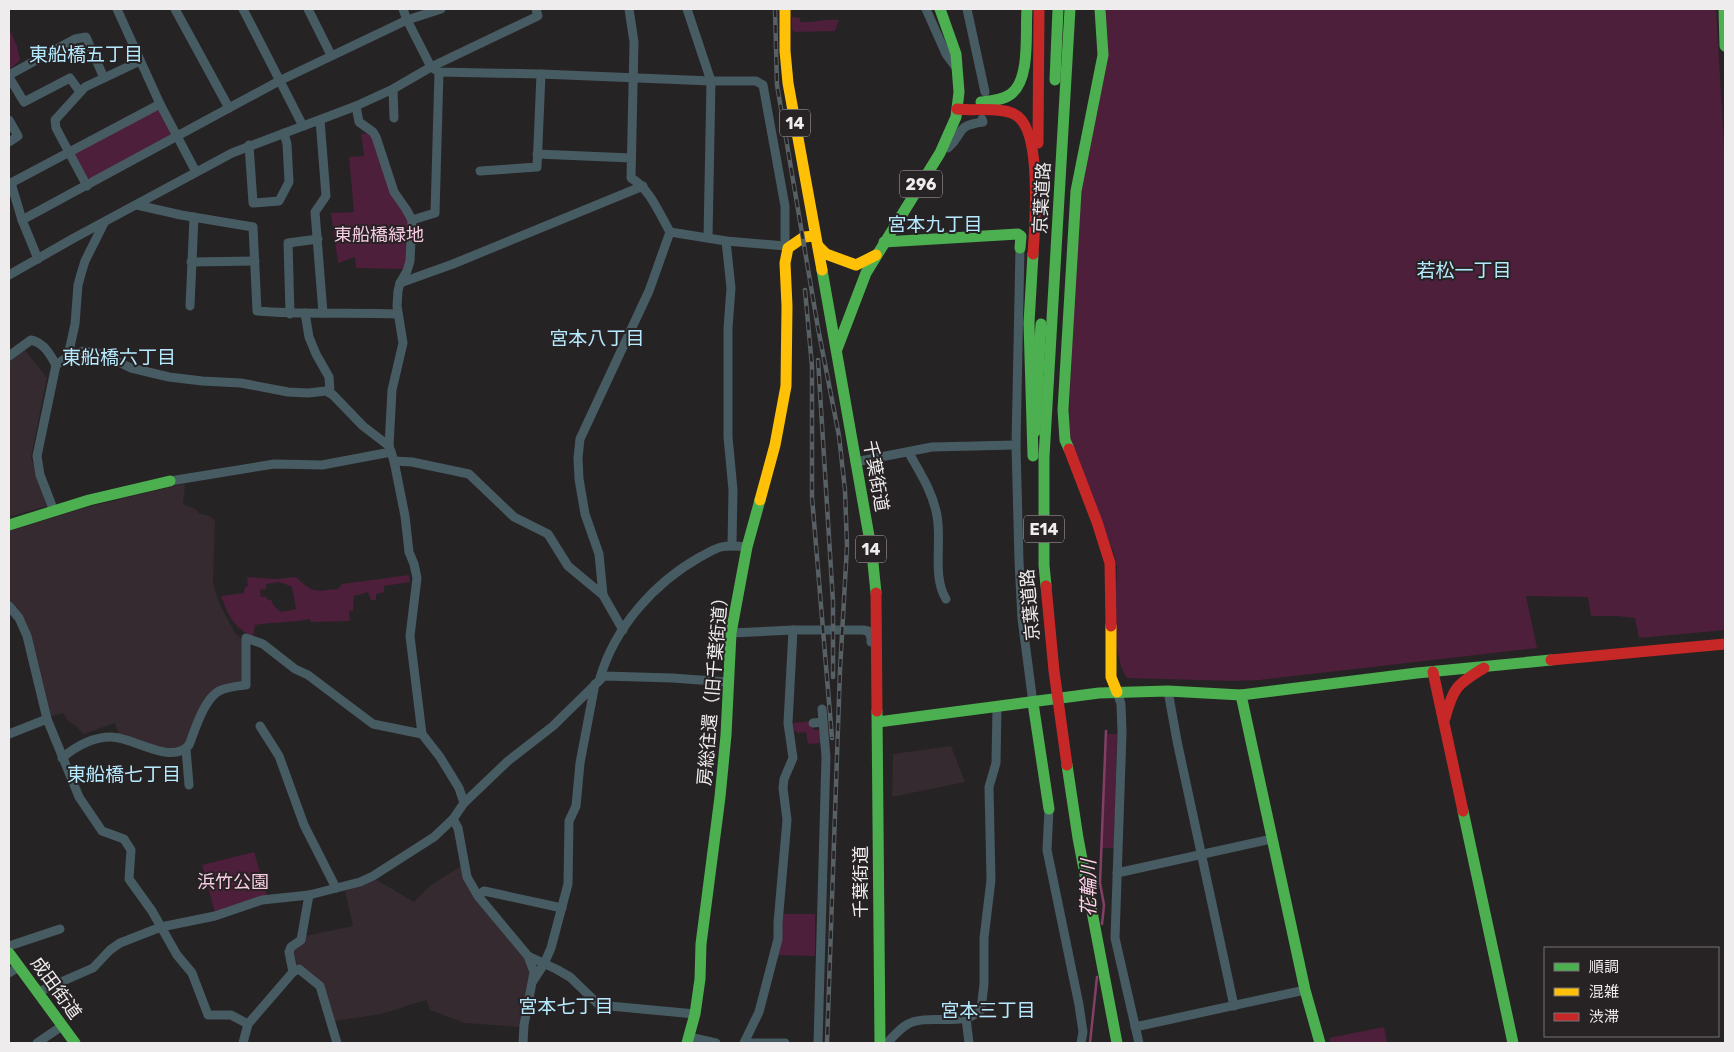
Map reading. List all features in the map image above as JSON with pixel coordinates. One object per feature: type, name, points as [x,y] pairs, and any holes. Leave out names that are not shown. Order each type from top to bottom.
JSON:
[{"type":"main road","name":"千葉街道","points":[[785,9],[785,51],[788,83],[837,350],[873,565],[877,614],[880,1043]]},
{"type":"main road","name":"296","points":[[837,350],[848,324],[861,283],[876,255],[940,153],[956,117],[959,92],[956,54],[940,9]]},
{"type":"main road","points":[[957,109],[976,102],[1004,98],[1016,90],[1020,84],[1024,68],[1027,9]]},
{"type":"main road","points":[[1035,183],[1038,142],[1039,9]]},
{"type":"main road","name":"京葉道路","points":[[1058,9],[1033,456],[1034,567],[1043,672],[1069,842],[1106,1043]]},
{"type":"main road","name":"京葉道路","points":[[1070,9],[1044,457],[1044,566],[1054,671],[1078,838],[1117,1043]]},
{"type":"main road","points":[[1100,9],[1103,55],[1076,191],[1063,410],[1065,440],[1097,522],[1110,563],[1111,678],[1117,692]]},
{"type":"main road","points":[[1724,9],[1725,46]]},
{"type":"main road","points":[[957,109],[978,111],[1002,110],[1017,114],[1028,126],[1033,144],[1035,210],[1029,342],[1033,456]]},
{"type":"main road","points":[[884,242],[1018,234],[1020,236],[1020,248]]},
{"type":"main road","points":[[786,247],[804,237],[817,241],[826,254],[856,265],[876,255]]},
{"type":"main road","name":"房総往還（旧千葉街道）","points":[[688,1040],[695,1014],[700,979],[701,944],[726,735],[731,633],[747,547],[771,463],[786,386],[786,247]]},
{"type":"main road","points":[[9,525],[121,492],[170,481]]},
{"type":"main road","points":[[878,722],[1117,692],[1168,691],[1241,695],[1488,666],[1725,644]]},
{"type":"main road","points":[[1444,721],[1452,694],[1458,684],[1488,666]]},
{"type":"main road","points":[[1433,672],[1514,1043]]},
{"type":"main road","points":[[1241,695],[1305,990],[1320,1043]]},
{"type":"main road","points":[[1033,702],[1049,809]]},
{"type":"main road","name":"成田街道","points":[[9,953],[14,970],[38,992],[75,1043]]},
{"type":"street","points":[[117,9],[160,104],[196,172]]},
{"type":"street","points":[[175,9],[229,108]]},
{"type":"street","points":[[243,9],[303,126]]},
{"type":"street","points":[[308,9],[331,55]]},
{"type":"street","points":[[403,9],[407,20],[435,70],[435,213],[412,220]]},
{"type":"street","points":[[22,220],[279,81],[407,20],[441,9]]},
{"type":"street","points":[[9,275],[74,238],[249,145],[356,106],[435,70],[538,16],[536,9]]},
{"type":"street","points":[[629,9],[634,42],[631,178],[643,186],[670,232]]},
{"type":"street","points":[[687,9],[711,81],[708,238]]},
{"type":"street","points":[[926,9],[946,54],[958,70]]},
{"type":"street","points":[[967,9],[985,92]]},
{"type":"street","points":[[80,92],[70,78],[24,102],[9,76],[75,39],[86,37],[104,78]]},
{"type":"street","points":[[87,186],[56,128],[55,120],[80,92],[140,61]]},
{"type":"street","points":[[435,70],[711,81],[756,81],[763,85],[785,206],[786,247],[726,241],[670,232]]},
{"type":"street","points":[[480,171],[537,167],[541,74]]},
{"type":"street","points":[[393,89],[394,118]]},
{"type":"street","points":[[38,259],[10,184],[160,104]]},
{"type":"street","points":[[356,106],[359,122],[373,132],[376,137],[394,192],[412,220],[410,261],[408,271],[398,290],[398,314],[402,343],[392,390],[391,453],[405,516],[409,552],[417,578],[410,636],[422,734],[440,757],[454,780],[464,803]]},
{"type":"street","points":[[940,153],[950,147],[963,127],[983,122],[982,119]]},
{"type":"street","points":[[9,120],[18,136],[9,142]]},
{"type":"street","points":[[320,120],[326,196],[315,212],[323,313]]},
{"type":"street","points":[[249,145],[253,203],[279,202],[289,182],[287,144],[284,133]]},
{"type":"street","points":[[537,154],[631,158]]},
{"type":"street","points":[[400,283],[453,264],[643,186]]},
{"type":"street","points":[[138,205],[254,227],[257,311],[290,314],[353,312],[398,314]]},
{"type":"street","points":[[190,306],[194,217]]},
{"type":"street","points":[[68,356],[75,324],[80,280],[85,261],[104,222]]},
{"type":"street","points":[[623,630],[604,595],[599,554],[586,514],[579,479],[578,458],[580,439],[649,291],[670,232]]},
{"type":"street","points":[[290,314],[288,243],[318,239]]},
{"type":"street","points":[[726,241],[731,288],[728,328],[728,437],[733,490],[732,546]]},
{"type":"street","points":[[1020,248],[1016,445],[1018,561],[1021,609],[1033,702]]},
{"type":"street","points":[[192,262],[255,261]]},
{"type":"street","points":[[305,314],[309,337],[329,377],[330,392]]},
{"type":"street","points":[[9,356],[31,340],[39,342],[50,354],[56,365],[37,456],[40,475],[54,511]]},
{"type":"street","points":[[56,365],[72,354],[85,351],[104,355],[130,368],[169,377],[202,382],[241,384],[288,392],[330,392],[391,453],[412,462],[468,474],[514,517],[548,534],[568,566],[604,595]]},
{"type":"street","points":[[856,462],[932,447],[1016,445]]},
{"type":"street","points":[[170,481],[274,464],[322,465],[391,453]]},
{"type":"street","points":[[909,453],[932,492],[938,518],[941,588],[946,599]]},
{"type":"street","points":[[532,981],[544,964],[550,948],[568,884],[569,821],[576,806],[580,763],[597,681],[604,663],[623,630],[657,587],[672,575],[711,551],[732,546],[747,547]]},
{"type":"street","points":[[9,606],[19,618],[27,636],[46,719],[79,797],[102,830],[124,839],[128,844],[131,850],[129,880],[152,911],[177,955],[192,973],[208,1015],[231,1015],[248,1024]]},
{"type":"street","points":[[731,633],[793,630],[868,631],[871,637],[872,668],[876,673]]},
{"type":"street","points":[[785,1043],[744,1043],[759,1012],[778,939],[788,820],[784,779],[793,758],[788,722],[793,630]]},
{"type":"street","points":[[62,758],[85,743],[102,737],[126,738],[152,749],[169,753],[181,752],[186,749],[201,714],[212,696],[220,691],[246,685],[246,638],[263,644],[373,724],[422,734]]},
{"type":"street","points":[[38,992],[93,968],[110,950],[120,943],[161,926],[215,916],[262,900],[309,895],[360,882],[373,876],[434,837],[453,820],[464,803],[508,761],[553,726],[597,681],[608,675],[728,682]]},
{"type":"street","points":[[1168,691],[1234,1006]]},
{"type":"street","points":[[1117,692],[1121,704],[1122,733],[1116,938],[1139,1043]]},
{"type":"street","points":[[887,1043],[898,1031],[908,1024],[923,1020],[966,1018],[981,1010],[984,984],[984,938],[991,880],[989,787],[996,763],[997,707]]},
{"type":"street","points":[[818,1043],[826,774],[826,740],[822,709]]},
{"type":"street","points":[[9,734],[46,719]]},
{"type":"street","points":[[813,723],[823,722]]},
{"type":"street","points":[[260,726],[279,756],[304,825],[336,888]]},
{"type":"street","points":[[186,749],[189,785]]},
{"type":"street","points":[[1049,809],[1047,850],[1079,1005],[1083,1032],[1081,1043]]},
{"type":"street","points":[[453,820],[458,828],[467,877],[478,896],[528,956],[534,972],[524,1025],[523,1043]]},
{"type":"street","points":[[1117,873],[1272,839]]},
{"type":"street","points":[[478,896],[484,891],[562,908]]},
{"type":"street","points":[[293,972],[291,947],[301,940],[309,895]]},
{"type":"street","points":[[9,946],[60,930]]},
{"type":"street","points":[[528,956],[570,977],[599,1005],[695,1014]]},
{"type":"street","points":[[243,1043],[248,1024],[293,972],[300,969],[320,986],[337,1043]]},
{"type":"street","points":[[1135,1027],[1305,990]]},
{"type":"street","points":[[966,1018],[969,1043]]},
{"type":"street","points":[[37,1043],[62,1026]]},
{"type":"street","points":[[688,1040],[716,1043]]},
{"type":"shaded area","points":[[23,348],[47,378],[31,457],[37,477],[50,505],[9,517],[9,358]]},
{"type":"shaded area","points":[[185,485],[183,504],[197,510],[198,513],[210,516],[215,521],[213,584],[221,607],[235,633],[243,640],[242,683],[219,688],[183,747],[169,750],[119,735],[115,723],[84,734],[68,721],[63,713],[49,717],[29,635],[9,603],[9,531],[83,508]]},
{"type":"shaded area","points":[[951,746],[965,782],[892,797],[893,754]]},
{"type":"shaded area","points":[[463,865],[525,957],[530,972],[521,1025],[519,1027],[465,1023],[430,1010],[426,1000],[381,1014],[335,1021],[332,1018],[322,985],[293,967],[293,952],[302,943],[305,936],[353,926],[345,891],[375,879],[414,902],[431,885]]},
{"type":"green space","points":[[1106,9],[1716,9],[1725,163],[1725,630],[1639,638],[1635,618],[1591,616],[1588,597],[1526,596],[1537,648],[1259,680],[1127,678],[1122,669],[1117,641],[1117,567],[1114,554],[1068,437],[1078,207]]},
{"type":"green space","points":[[792,17],[800,18],[800,22],[839,20],[835,31],[794,32],[792,30]]},
{"type":"green space","points":[[9,29],[17,46],[20,60],[9,70]]},
{"type":"green space","points":[[156,109],[159,110],[171,133],[170,136],[91,179],[87,178],[74,154]]},
{"type":"green space","name":"東船橋緑地","points":[[371,133],[410,220],[406,269],[356,268],[355,257],[338,263],[331,213],[354,212],[349,157],[364,156],[361,134]]},
{"type":"green space","points":[[409,575],[410,582],[384,586],[384,592],[376,594],[376,600],[371,600],[368,592],[354,596],[353,611],[349,611],[350,621],[311,622],[310,619],[255,625],[253,636],[241,630],[232,620],[221,596],[244,593],[245,587],[248,586],[247,577],[276,579],[296,577],[311,589],[319,591],[338,589],[342,584]],"holes":[[[280,582],[292,587],[296,609],[281,612],[274,606],[271,600],[268,600],[267,597],[261,597],[260,590],[266,589],[266,584]]]},
{"type":"green space","points":[[812,721],[813,730],[820,730],[822,743],[808,744],[806,732],[797,733],[797,731],[794,731],[793,723]]},
{"type":"green space","points":[[1107,734],[1117,734],[1114,848],[1102,848]]},
{"type":"green space","name":"浜竹公園","points":[[254,852],[267,895],[215,913],[202,865]]},
{"type":"green space","points":[[782,914],[815,914],[815,956],[777,955]]},
{"type":"green space","points":[[1384,1027],[1387,1043],[1330,1043],[1329,1038]]},
{"type":"waterway","name":"花輪川","points":[[1102,924],[1104,905],[1100,883],[1106,731]]},
{"type":"waterway","name":"花輪川","points":[[1090,1043],[1097,977]]},
{"type":"railway","points":[[775,9],[777,85],[818,328],[839,436],[845,490],[847,546],[840,670],[827,1043]]},
{"type":"railway","points":[[805,290],[812,366],[812,497],[832,738]]},
{"type":"railway","points":[[818,360],[833,602],[833,677]]},
{"type":"traffic: fast","points":[[837,349],[866,273],[940,153],[956,117],[959,92],[956,54],[940,9]]},
{"type":"traffic: fast","points":[[981,102],[997,100],[1011,94],[1022,78],[1026,54],[1027,9]]},
{"type":"traffic: fast","points":[[1055,80],[1058,9]]},
{"type":"traffic: fast","points":[[1046,586],[1044,565],[1044,457],[1070,9]]},
{"type":"traffic: fast","points":[[1069,449],[1065,440],[1063,410],[1076,191],[1103,55],[1100,9]]},
{"type":"traffic: fast","points":[[1724,9],[1725,46]]},
{"type":"traffic: fast","points":[[884,242],[1018,234],[1021,236],[1020,248]]},
{"type":"traffic: fast","points":[[1033,254],[1029,323],[1033,456]]},
{"type":"traffic: fast","points":[[822,270],[872,553],[876,593]]},
{"type":"traffic: fast","points":[[1035,432],[1041,324]]},
{"type":"traffic: fast","points":[[9,525],[89,500],[170,481]]},
{"type":"traffic: fast","points":[[687,1043],[695,1014],[700,979],[701,944],[720,797],[726,735],[731,633],[747,547],[760,500]]},
{"type":"traffic: fast","points":[[878,722],[1099,693],[1168,691],[1241,695],[1417,673],[1551,660]]},
{"type":"traffic: fast","points":[[1241,695],[1305,990],[1320,1043]]},
{"type":"traffic: fast","points":[[1033,703],[1049,809]]},
{"type":"traffic: fast","points":[[877,711],[880,1043]]},
{"type":"traffic: fast","points":[[1067,765],[1078,838],[1117,1043]]},
{"type":"traffic: fast","points":[[1463,811],[1513,1043]]},
{"type":"traffic: fast","points":[[9,953],[75,1043]]},
{"type":"traffic: slow","points":[[785,9],[785,51],[788,83],[822,270]]},
{"type":"traffic: slow","points":[[760,500],[775,445],[786,386],[787,306],[785,263],[788,248],[804,237],[815,236]]},
{"type":"traffic: slow","points":[[818,246],[826,254],[856,265],[876,255]]},
{"type":"traffic: slow","points":[[1111,626],[1111,677],[1117,692]]},
{"type":"traffic: jam","points":[[1038,143],[1039,9]]},
{"type":"traffic: jam","points":[[957,109],[1008,112],[1014,114],[1023,123],[1029,137],[1035,178],[1036,201],[1033,254]]},
{"type":"traffic: jam","points":[[1069,449],[1097,522],[1110,563],[1111,626]]},
{"type":"traffic: jam","points":[[1046,586],[1054,671],[1067,765]]},
{"type":"traffic: jam","points":[[876,593],[877,711]]},
{"type":"traffic: jam","points":[[1551,660],[1725,644]]},
{"type":"traffic: jam","points":[[1445,718],[1457,688],[1484,668]]},
{"type":"traffic: jam","points":[[1433,672],[1463,811]]},
{"type":"district","name":"東船橋五丁目","points":[[86,54]]},
{"type":"district","name":"宮本九丁目","points":[[935,224]]},
{"type":"district","name":"若松一丁目","points":[[1464,270]]},
{"type":"district","name":"宮本八丁目","points":[[597,338]]},
{"type":"district","name":"東船橋六丁目","points":[[119,357]]},
{"type":"district","name":"東船橋七丁目","points":[[124,774]]},
{"type":"district","name":"宮本七丁目","points":[[566,1006]]},
{"type":"district","name":"宮本三丁目","points":[[988,1010]]}]
